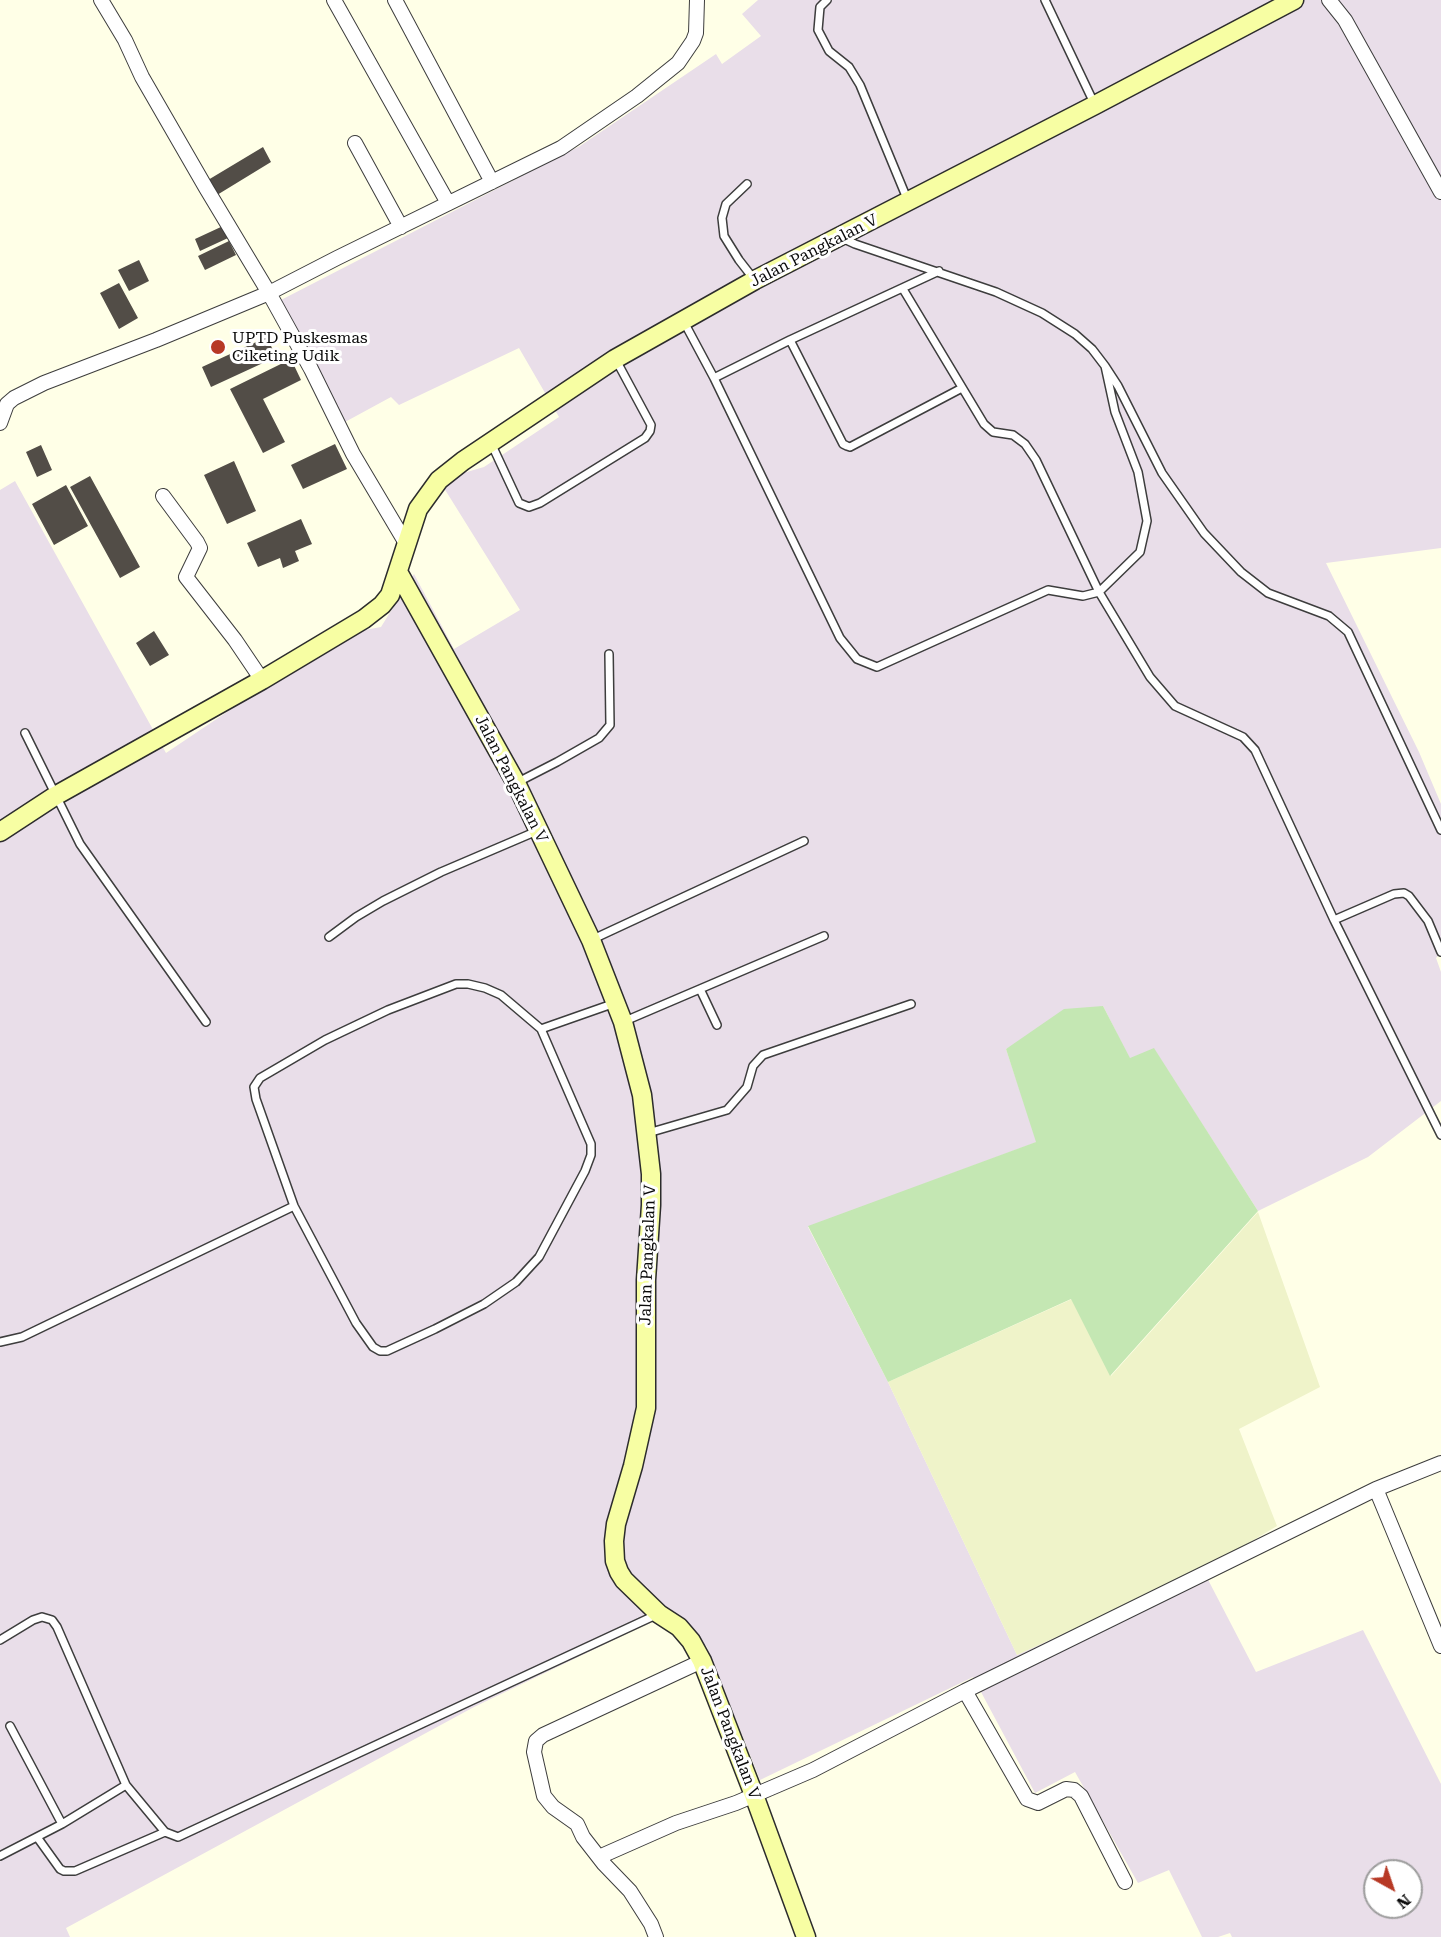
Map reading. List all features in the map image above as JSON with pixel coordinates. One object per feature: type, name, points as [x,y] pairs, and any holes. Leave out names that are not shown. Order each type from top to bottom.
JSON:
[{"type":"street","points":[[101,0],[125,40],[142,77],[269,293],[311,369],[353,454],[407,545]]},
{"type":"street","points":[[334,0],[448,203]]},
{"type":"street","points":[[395,0],[492,182]]},
{"type":"street","points":[[0,423],[7,404],[44,383],[269,293],[561,148],[637,96],[678,63],[696,33],[698,0]]},
{"type":"street","name":"Jalan Pangkalan V","points":[[0,832],[55,796],[262,680],[373,612],[390,595],[418,510],[438,480],[615,359],[755,280],[1294,0]]},
{"type":"street","points":[[1329,0],[1345,20],[1441,192]]},
{"type":"street","points":[[355,143],[401,226]]},
{"type":"street","points":[[163,496],[200,548],[186,577],[235,640],[262,680]]},
{"type":"street","name":"Jalan Pangkalan V","points":[[398,572],[516,783],[591,940],[617,1003],[639,1077],[651,1184],[646,1280],[646,1408],[633,1466],[616,1524],[615,1561],[619,1572],[635,1592],[659,1614],[679,1627],[691,1641],[702,1661],[806,1937]]},
{"type":"street","points":[[599,1857],[676,1823],[754,1796],[813,1770],[965,1691],[1376,1489],[1441,1463]]},
{"type":"street","points":[[1376,1489],[1438,1631],[1441,1646]]},
{"type":"street","points":[[656,1937],[651,1924],[630,1891],[583,1837],[577,1824],[553,1807],[544,1796],[534,1752],[536,1741],[543,1735],[702,1661]]},
{"type":"street","points":[[965,1691],[1027,1799],[1038,1803],[1066,1789],[1074,1790],[1080,1796],[1125,1882]]},
{"type":"lane","points":[[827,0],[820,7],[818,30],[829,51],[849,67],[860,85],[908,202]]},
{"type":"lane","points":[[1045,0],[1095,105]]},
{"type":"lane","points":[[747,184],[726,204],[722,218],[724,236],[755,280]]},
{"type":"lane","points":[[841,237],[855,244],[996,292],[1042,313],[1075,334],[1105,366],[1118,386],[1162,473],[1204,533],[1241,572],[1268,593],[1329,616],[1348,632],[1441,830]]},
{"type":"lane","points":[[714,378],[939,271]]},
{"type":"lane","points":[[903,288],[984,424],[993,432],[1013,435],[1025,444],[1036,460],[1099,592],[1150,677],[1175,706],[1243,737],[1255,750],[1334,920],[1441,1135]]},
{"type":"lane","points":[[683,320],[714,378],[840,638],[857,659],[877,667],[1048,590],[1083,596],[1099,592],[1140,552],[1147,521],[1137,472],[1115,412],[1105,366]]},
{"type":"lane","points":[[790,340],[843,444],[850,447],[962,388]]},
{"type":"lane","points":[[491,443],[519,503],[529,507],[540,503],[645,438],[651,425],[615,359]]},
{"type":"lane","points":[[516,783],[599,738],[610,725],[609,654]]},
{"type":"lane","points":[[25,733],[80,844],[206,1022]]},
{"type":"lane","points":[[329,938],[356,917],[383,901],[441,872],[538,831]]},
{"type":"lane","points":[[591,940],[804,841]]},
{"type":"lane","points":[[1334,920],[1394,894],[1404,893],[1409,896],[1428,921],[1441,952]]},
{"type":"lane","points":[[622,1022],[824,936]]},
{"type":"lane","points":[[456,984],[477,986],[501,995],[542,1029],[591,1144],[591,1155],[585,1171],[539,1257],[525,1273],[484,1304],[387,1351],[380,1351],[373,1347],[360,1330],[294,1206],[256,1099],[254,1087],[260,1078],[325,1040],[388,1010],[456,984]]},
{"type":"lane","points":[[700,989],[717,1025]]},
{"type":"lane","points":[[542,1029],[617,1003]]},
{"type":"lane","points":[[647,1133],[727,1110],[747,1087],[753,1066],[763,1055],[911,1004]]},
{"type":"lane","points":[[0,1342],[22,1337],[294,1206]]},
{"type":"lane","points":[[0,1640],[33,1620],[42,1617],[52,1620],[126,1785],[165,1832],[178,1837],[659,1614]]},
{"type":"lane","points":[[10,1726],[62,1824]]},
{"type":"lane","points":[[0,1856],[62,1824],[126,1785]]},
{"type":"lane","points":[[37,1837],[60,1869],[75,1871],[165,1832]]},
{"type":"shaded area","points":[[758,0],[1441,0],[1441,548],[1326,563],[1419,752],[1441,804],[1441,953],[1436,958],[1441,972],[1441,1101],[1368,1157],[1258,1211],[1154,1049],[1130,1059],[1103,1006],[1006,1049],[1037,1142],[808,1227],[888,1382],[1017,1655],[1203,1570],[1256,1672],[1363,1630],[1441,1784],[1441,1937],[1232,1937],[1230,1933],[1218,1937],[1202,1937],[1169,1870],[1138,1883],[1075,1772],[1035,1793],[973,1677],[760,1780],[707,1647],[674,1611],[474,1707],[66,1928],[70,1937],[0,1937],[0,490],[15,481],[166,753],[343,634],[381,627],[414,574],[454,649],[520,610],[439,480],[484,467],[559,417],[519,348],[399,405],[391,397],[345,422],[281,300],[580,146],[716,54],[722,64],[761,36],[742,14]]},
{"type":"green space","points":[[1103,1006],[1130,1058],[1154,1048],[1258,1211],[1110,1376],[1071,1299],[888,1382],[808,1226],[1036,1142],[1006,1049],[1064,1009]]},
{"type":"green space","points":[[1258,1212],[1320,1387],[1239,1429],[1277,1526],[1203,1570],[1017,1655],[888,1382],[1072,1299],[1111,1376]]},
{"type":"building","points":[[263,147],[271,162],[217,195],[208,180]]},
{"type":"building","points":[[223,226],[228,238],[200,251],[195,239]]},
{"type":"building","points":[[229,241],[236,255],[205,270],[198,256]]},
{"type":"building","points":[[139,260],[149,281],[129,291],[118,270]]},
{"type":"building","points":[[119,283],[138,318],[119,329],[100,293]]},
{"type":"building","points":[[267,337],[276,357],[211,387],[202,367]]},
{"type":"building","points":[[291,359],[301,380],[263,399],[285,442],[263,453],[230,389]]},
{"type":"building","points":[[335,444],[347,469],[303,489],[291,465]]},
{"type":"building","points":[[41,445],[52,470],[37,477],[26,452]]},
{"type":"building","points":[[234,461],[256,511],[227,524],[204,475]]},
{"type":"building","points":[[90,476],[140,567],[120,578],[70,487]]},
{"type":"building","points":[[66,485],[88,526],[54,545],[32,504]]},
{"type":"building","points":[[301,519],[312,544],[295,551],[299,561],[283,568],[280,558],[258,567],[247,543]]},
{"type":"building","points":[[154,631],[169,655],[150,666],[136,643]]},
{"type":"place","name":"UPTD Puskesmas Ciketing Udik","points":[[218,347]]}]
